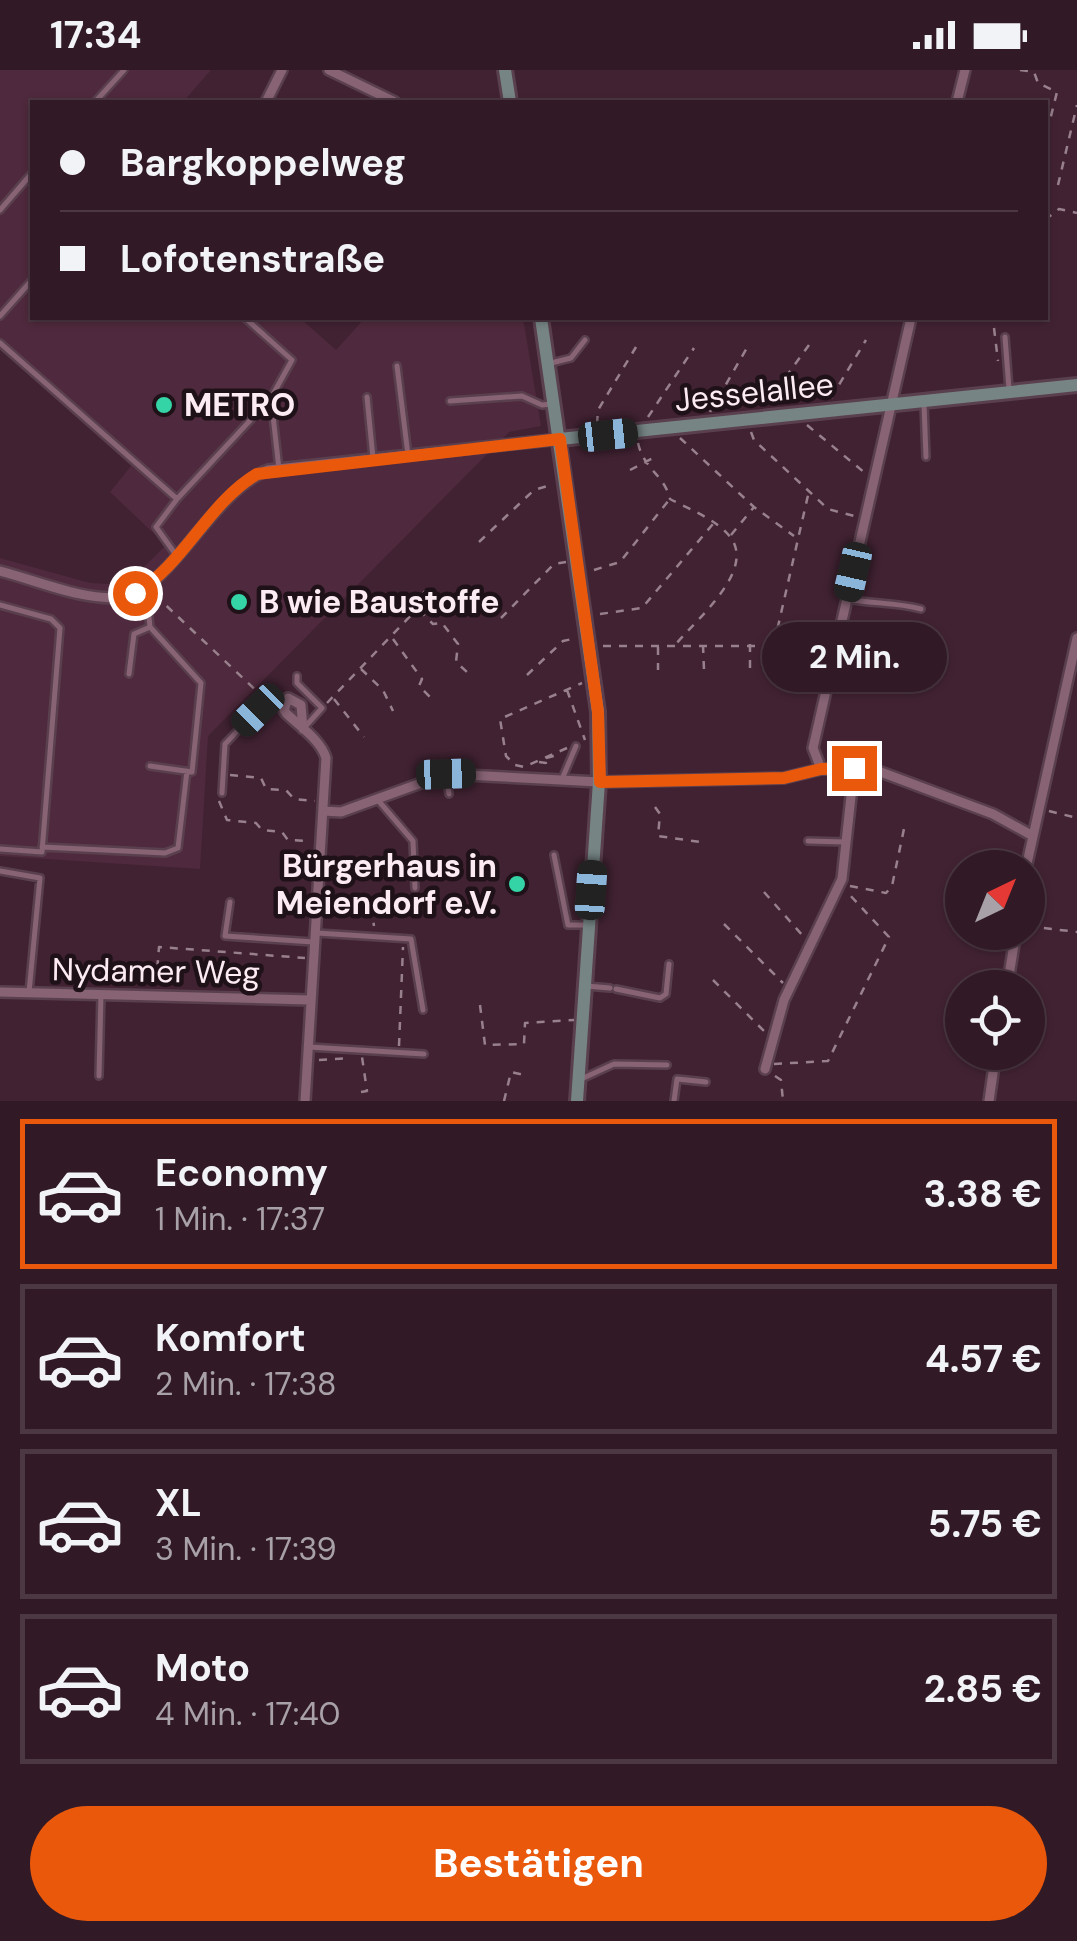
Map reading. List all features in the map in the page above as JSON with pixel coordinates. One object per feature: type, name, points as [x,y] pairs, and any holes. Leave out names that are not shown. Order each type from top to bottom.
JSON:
[{"type":"street","points":[[267,100],[282,70]]},
{"type":"street","points":[[329,70],[392,100]]},
{"type":"street","points":[[505,70],[510,100]]},
{"type":"street","points":[[958,100],[965,70]]},
{"type":"street","points":[[541,320],[598,712],[600,782],[577,1101]]},
{"type":"street","points":[[821,769],[812,748],[911,320]]},
{"type":"street","name":"Jesselallee","points":[[560,439],[1077,385]]},
{"type":"street","points":[[0,571],[123,597],[146,587],[234,490],[257,474],[560,439]]},
{"type":"street","points":[[1029,850],[1077,638]]},
{"type":"street","points":[[302,729],[299,702],[288,698],[282,704],[302,729],[325,752],[305,1101]]},
{"type":"street","points":[[323,806],[341,812],[446,774],[600,782],[784,778],[821,769],[854,768],[878,771],[993,814],[1031,835]]},
{"type":"street","points":[[766,1067],[771,1037],[789,990],[840,884],[854,768]]},
{"type":"street","name":"Nydamer Weg","points":[[0,992],[310,1000]]},
{"type":"street","points":[[989,1101],[993,1070]]},
{"type":"lane","points":[[97,100],[124,70]]},
{"type":"lane","points":[[0,210],[30,176]]},
{"type":"lane","points":[[0,316],[30,282]]},
{"type":"lane","points":[[176,555],[156,527],[271,398],[292,360],[247,320]]},
{"type":"lane","points":[[1004,337],[1010,392]]},
{"type":"lane","points":[[548,363],[572,358],[585,340]]},
{"type":"lane","points":[[0,343],[177,499]]},
{"type":"lane","points":[[397,366],[408,455]]},
{"type":"lane","points":[[450,400],[522,396],[542,405],[555,404]]},
{"type":"lane","points":[[271,398],[279,469]]},
{"type":"lane","points":[[367,398],[373,458]]},
{"type":"lane","points":[[924,401],[926,456]]},
{"type":"lane","points":[[146,587],[150,627],[201,683],[192,772],[150,766]]},
{"type":"lane","points":[[847,599],[874,604],[887,600],[921,609]]},
{"type":"lane","points":[[0,605],[51,619],[60,628],[42,852],[0,849]]},
{"type":"lane","points":[[129,674],[134,634],[150,627]]},
{"type":"lane","points":[[296,676],[297,683],[322,708],[302,729]]},
{"type":"lane","points":[[222,793],[225,744],[270,704],[282,704]]},
{"type":"lane","points":[[562,779],[576,746]]},
{"type":"lane","points":[[42,847],[165,853],[178,848],[187,771]]},
{"type":"lane","points":[[446,774],[449,794]]},
{"type":"lane","points":[[377,799],[413,841],[414,888]]},
{"type":"lane","points":[[808,841],[846,842]]},
{"type":"lane","points":[[554,855],[568,925],[588,925]]},
{"type":"lane","points":[[0,872],[40,878],[29,992]]},
{"type":"lane","points":[[230,902],[225,936],[404,937],[413,943],[424,1010]]},
{"type":"lane","points":[[584,986],[660,998],[666,994],[669,964]]},
{"type":"lane","points":[[99,1076],[101,994]]},
{"type":"lane","points":[[309,1048],[362,1054],[424,1054]]},
{"type":"lane","points":[[576,1080],[614,1064],[667,1065]]},
{"type":"lane","points":[[674,1101],[677,1079],[706,1082]]},
{"type":"path","points":[[1020,70],[1034,72],[1038,83],[1057,92],[1048,128]]},
{"type":"path","points":[[1058,186],[1077,105]]},
{"type":"path","points":[[1048,218],[1059,209],[1077,213]]},
{"type":"path","points":[[994,328],[998,364]]},
{"type":"path","points":[[831,399],[866,340]]},
{"type":"path","points":[[771,405],[774,392],[809,345]]},
{"type":"path","points":[[710,412],[748,346]]},
{"type":"path","points":[[597,424],[598,410],[636,347]]},
{"type":"path","points":[[647,418],[694,348]]},
{"type":"path","points":[[808,425],[865,473]]},
{"type":"path","points":[[751,430],[754,440],[828,509],[866,520]]},
{"type":"path","points":[[680,438],[754,506],[795,536]]},
{"type":"path","points":[[638,442],[642,462],[667,485],[670,499],[730,536],[737,558],[734,574],[676,644]]},
{"type":"path","points":[[630,470],[655,457]]},
{"type":"path","points":[[479,542],[534,490],[555,484]]},
{"type":"path","points":[[774,644],[795,536],[809,490]]},
{"type":"path","points":[[594,570],[620,562],[670,499]]},
{"type":"path","points":[[730,536],[754,506]]},
{"type":"path","points":[[600,614],[642,608],[714,523]]},
{"type":"path","points":[[501,618],[554,564],[567,562]]},
{"type":"path","points":[[146,587],[270,704]]},
{"type":"path","points":[[429,587],[416,601],[417,609],[433,624],[442,623],[458,644],[456,662],[467,672]]},
{"type":"path","points":[[322,708],[417,609]]},
{"type":"path","points":[[391,636],[411,659],[422,679],[419,686],[430,697]]},
{"type":"path","points":[[527,675],[564,641],[578,638]]},
{"type":"path","points":[[750,643],[750,671]]},
{"type":"path","points":[[703,644],[704,670]]},
{"type":"path","points":[[658,645],[658,670]]},
{"type":"path","points":[[603,646],[836,646]]},
{"type":"path","points":[[360,668],[383,690],[393,710]]},
{"type":"path","points":[[567,690],[587,739],[521,767],[508,761],[500,719],[583,683]]},
{"type":"path","points":[[332,698],[364,737]]},
{"type":"path","points":[[546,757],[558,755]]},
{"type":"path","points":[[538,760],[540,765],[546,763],[548,778]]},
{"type":"path","points":[[223,774],[261,778],[266,788],[286,790],[294,799],[323,806]]},
{"type":"path","points":[[222,793],[218,803],[227,820],[256,822],[262,830],[282,832],[288,840],[322,842]]},
{"type":"path","points":[[655,806],[660,814],[658,836],[700,842]]},
{"type":"path","points":[[1038,808],[1077,818]]},
{"type":"path","points":[[840,884],[886,892],[892,886],[905,824]]},
{"type":"path","points":[[766,1067],[828,1060],[890,937],[840,884]]},
{"type":"path","points":[[764,892],[811,944]]},
{"type":"path","points":[[371,907],[374,926]]},
{"type":"path","points":[[724,924],[789,990]]},
{"type":"path","points":[[1045,928],[1077,932]]},
{"type":"path","points":[[398,1053],[398,984],[404,937]]},
{"type":"path","points":[[155,996],[159,947],[314,958]]},
{"type":"path","points":[[395,956],[402,956]]},
{"type":"path","points":[[713,980],[771,1037]]},
{"type":"path","points":[[480,1005],[485,1045],[524,1044],[526,1023],[581,1019]]},
{"type":"path","points":[[394,1016],[401,1015]]},
{"type":"path","points":[[308,1061],[362,1054],[368,1092],[361,1092]]},
{"type":"path","points":[[766,1067],[781,1080],[783,1101]]},
{"type":"path","points":[[504,1101],[511,1072],[528,1076]]},
{"type":"shaded area","points":[[0,70],[211,70],[185,100],[30,100],[30,320],[302,320],[336,350],[363,320],[523,320],[541,426],[509,432],[208,736],[200,869],[0,856],[0,558],[90,583],[126,585],[166,545],[110,492],[131,466],[0,348]]},
{"type":"place","name":"METRO","points":[[164,405]]},
{"type":"place","name":"B wie Baustoffe","points":[[239,602]]},
{"type":"place","name":"Bürgerhaus in Meiendorf e.V.","points":[[517,884]]},
{"type":"route","points":[[135,593],[154,580],[234,490],[268,470],[560,439],[598,712],[600,782],[784,778],[821,769],[854,768]]}]
